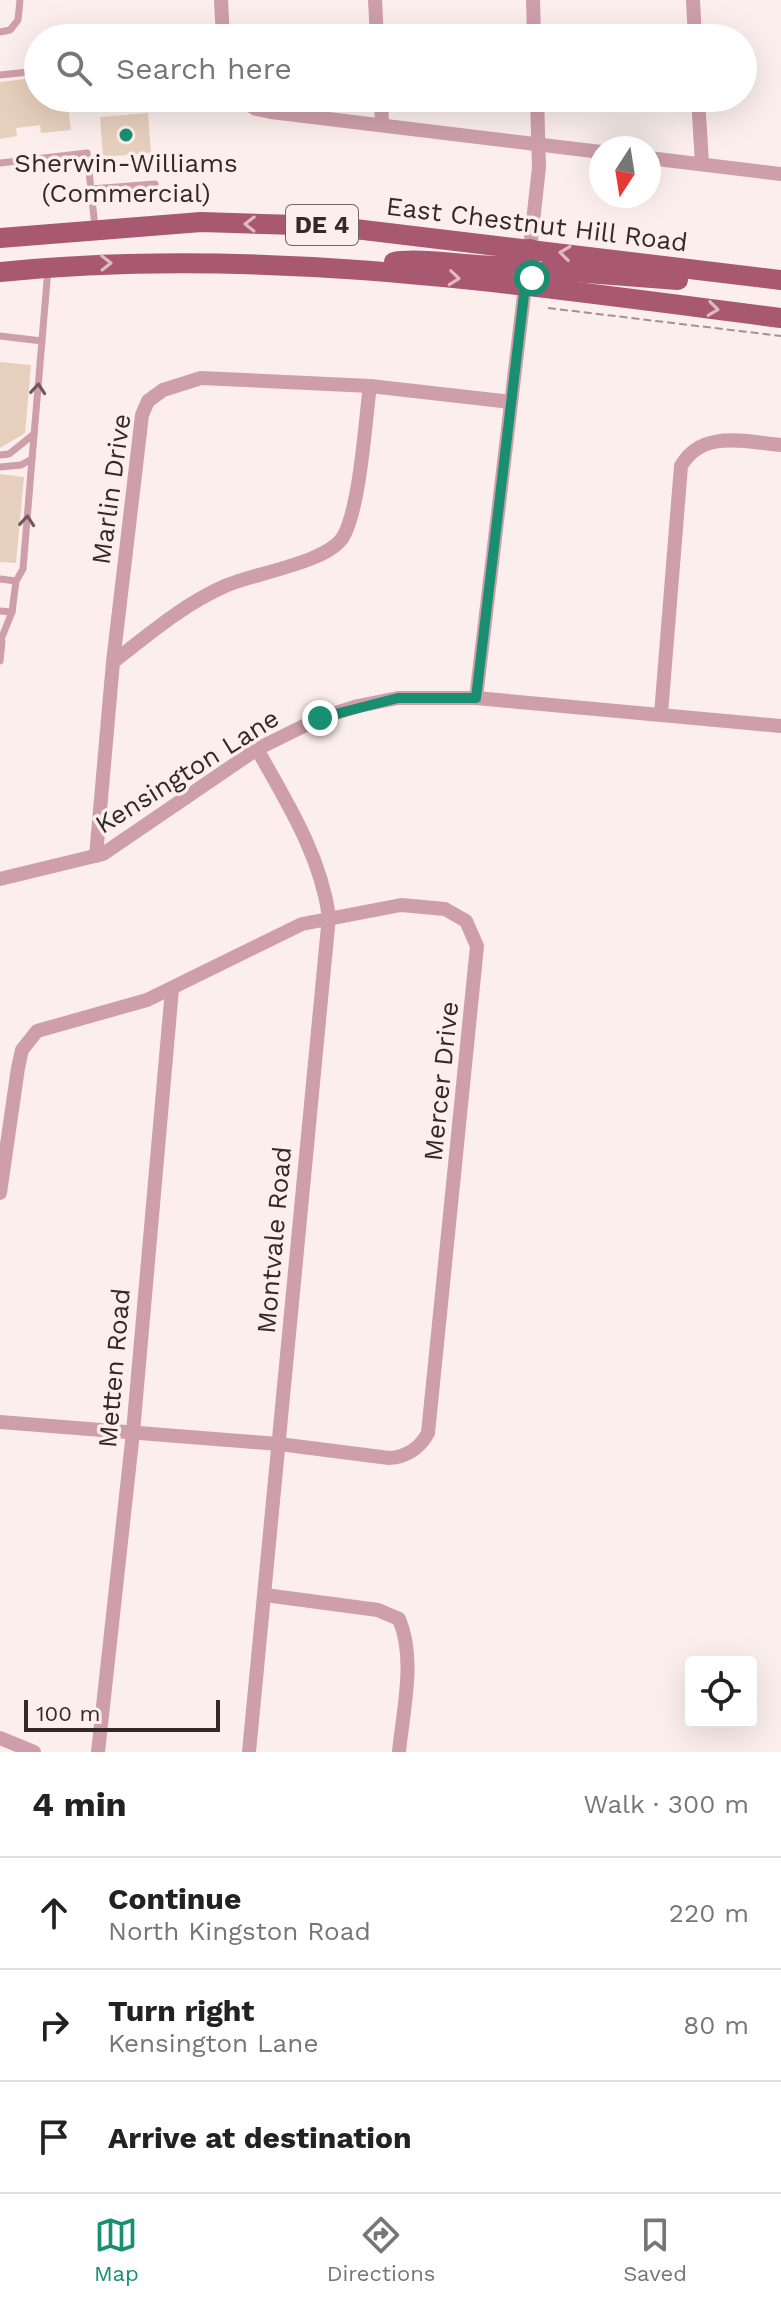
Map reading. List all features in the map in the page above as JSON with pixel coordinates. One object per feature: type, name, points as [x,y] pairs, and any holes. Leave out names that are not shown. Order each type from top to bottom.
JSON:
[{"type":"main road","name":"East Chestnut Hill Road","points":[[0,236],[201,222],[330,226],[781,280]]},
{"type":"main road","points":[[363,268],[401,260],[513,265],[525,259],[530,249]]},
{"type":"main road","name":"DE 4","points":[[0,272],[178,261],[363,268],[781,318]]},
{"type":"main road","points":[[525,286],[547,270],[679,280],[742,275]]},
{"type":"street","points":[[221,0],[222,24]]},
{"type":"street","points":[[375,0],[376,24]]},
{"type":"street","points":[[533,0],[534,24]]},
{"type":"street","points":[[693,0],[694,24]]},
{"type":"street","points":[[280,112],[589,150]]},
{"type":"street","points":[[382,112],[382,125]]},
{"type":"street","points":[[530,249],[539,144],[538,112]]},
{"type":"street","points":[[699,112],[702,164]]},
{"type":"street","points":[[661,159],[781,174]]},
{"type":"street","points":[[476,698],[525,286]]},
{"type":"street","name":"Marlin Drive","points":[[96,856],[113,662],[142,415],[148,401],[163,390],[201,378],[370,386],[511,402]]},
{"type":"street","points":[[113,662],[169,617],[225,586],[320,554],[343,538],[351,516],[370,386]]},
{"type":"street","points":[[661,714],[681,466],[694,450],[716,440],[781,445]]},
{"type":"street","name":"Kensington Lane","points":[[0,879],[96,856],[173,809],[257,749],[320,718],[398,698],[476,698],[781,726]]},
{"type":"street","name":"Montvale Road","points":[[249,1752],[329,916],[324,885],[310,847],[257,749]]},
{"type":"street","name":"Mercer Drive","points":[[0,1193],[22,1050],[37,1031],[147,1000],[271,937],[329,916],[401,905],[445,909],[466,921],[477,946],[469,1051],[428,1433],[414,1450],[389,1458],[279,1444],[0,1422]]},
{"type":"street","name":"Metten Road","points":[[98,1752],[133,1432],[172,989]]},
{"type":"street","points":[[265,1595],[378,1610],[399,1619],[407,1638],[399,1752]]},
{"type":"street","points":[[0,1738],[34,1752]]},
{"type":"lane","points":[[0,32],[10,30],[18,20],[20,0]]},
{"type":"lane","points":[[0,75],[24,72]]},
{"type":"lane","points":[[0,163],[87,153],[95,229]]},
{"type":"lane","points":[[91,189],[155,184]]},
{"type":"lane","points":[[0,661],[1,642],[12,612],[16,581],[23,569],[48,267]]},
{"type":"lane","points":[[0,336],[42,341]]},
{"type":"lane","points":[[0,455],[9,454],[34,434]]},
{"type":"lane","points":[[0,467],[21,465],[32,459]]},
{"type":"lane","points":[[0,579],[16,581]]},
{"type":"lane","points":[[0,611],[12,612]]},
{"type":"path","points":[[548,308],[781,336]]},
{"type":"building","points":[[24,79],[24,112],[69,112],[71,130],[41,133],[40,125],[16,128],[17,136],[0,139],[0,82]]},
{"type":"building","name":"Sherwin-Williams (Commercial)","points":[[148,113],[151,153],[103,157],[100,117]]},
{"type":"building","points":[[0,362],[31,365],[25,433],[0,448]]},
{"type":"building","points":[[0,474],[24,477],[16,563],[0,562]]},
{"type":"place","name":"Sherwin-Williams (Commercial)","points":[[126,135]]},
{"type":"route","points":[[320,718],[398,698],[476,698],[525,286],[532,278]]}]
